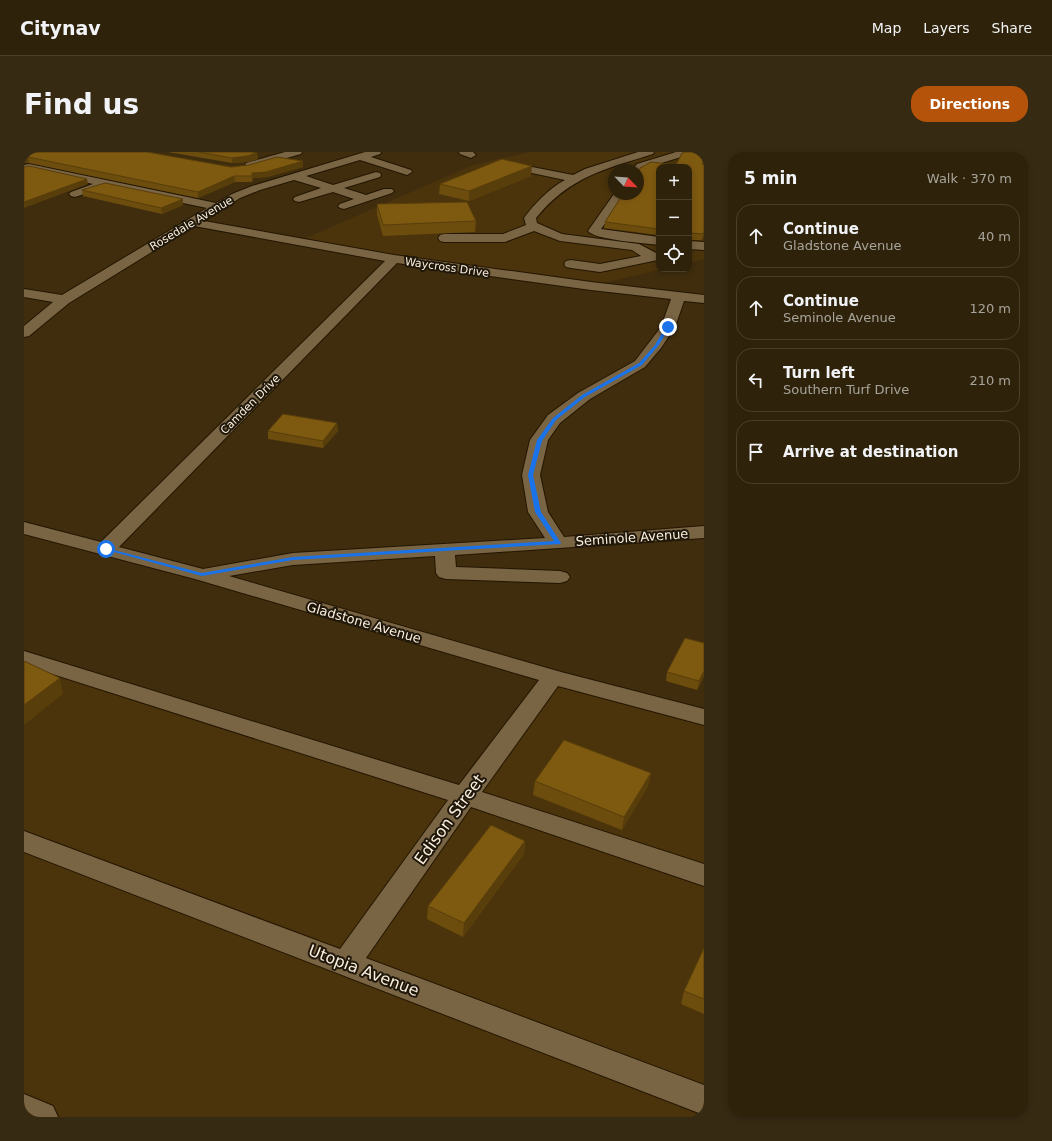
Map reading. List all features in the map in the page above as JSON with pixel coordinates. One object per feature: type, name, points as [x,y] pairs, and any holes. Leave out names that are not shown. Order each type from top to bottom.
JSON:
[{"type":"street","points":[[240,167],[297,152]]},
{"type":"street","name":"Rosedale Avenue","points":[[24,333],[64,300],[191,222],[245,192],[293,176],[376,152]]},
{"type":"street","points":[[615,152],[607,154],[627,160]]},
{"type":"street","points":[[571,264],[600,268],[653,257],[635,247],[560,237],[545,232],[532,225],[530,218],[562,186],[589,171],[649,152]]},
{"type":"street","points":[[644,165],[687,152]]},
{"type":"street","points":[[359,157],[407,172]]},
{"type":"street","points":[[27,168],[50,160]]},
{"type":"street","points":[[489,166],[504,164],[576,179]]},
{"type":"street","points":[[27,168],[217,207]]},
{"type":"street","points":[[300,199],[376,175]]},
{"type":"street","points":[[293,176],[366,199]]},
{"type":"street","points":[[75,194],[106,183]]},
{"type":"street","points":[[344,206],[388,191]]},
{"type":"street","points":[[616,200],[594,231],[603,234],[656,241]]},
{"type":"street","name":"Waycross Drive","points":[[191,222],[394,260],[591,286],[704,299]]},
{"type":"street","points":[[444,238],[505,238],[535,226]]},
{"type":"street","points":[[692,245],[704,246]]},
{"type":"street","name":"Camden Drive","points":[[106,549],[394,260]]},
{"type":"street","points":[[24,293],[64,300]]},
{"type":"street","points":[[558,543],[538,512],[531,475],[539,440],[554,419],[584,396],[640,364],[656,345],[668,327],[679,296]]},
{"type":"street","name":"Gladstone Avenue","points":[[24,528],[202,574],[553,677],[704,717]]},
{"type":"street","name":"Seminole Avenue","points":[[202,574],[293,559],[558,543],[704,532]]},
{"type":"street","points":[[445,550],[446,573],[560,577]]},
{"type":"street","points":[[24,658],[465,796],[704,875]]},
{"type":"street","name":"Edison Street","points":[[346,963],[465,796],[553,677]]},
{"type":"street","name":"Utopia Avenue","points":[[24,841],[704,1100]]},
{"type":"street","points":[[24,1109],[41,1117]]},
{"type":"shaded area","points":[[530,152],[698,152],[704,155],[704,259],[692,262],[692,164],[656,164],[656,271],[591,286],[297,242],[473,165]]},
{"type":"shaded area","points":[[24,658],[465,796],[553,677],[704,717],[704,1117],[24,1117]]},
{"type":"building","points":[[24,152],[147,152],[231,167],[249,165],[277,157],[303,161],[266,172],[252,173],[252,176],[234,176],[198,192],[28,157],[24,158]]},
{"type":"building","points":[[199,152],[251,152],[257,153],[232,158]]},
{"type":"building","points":[[704,152],[704,161],[702,164],[704,165],[703,234],[692,233],[692,164],[676,164],[682,153]]},
{"type":"building","points":[[502,159],[532,166],[469,191],[440,184]]},
{"type":"building","points":[[651,162],[668,164],[656,164],[656,229],[605,222],[619,200],[644,200],[644,166]]},
{"type":"building","points":[[29,166],[87,179],[24,202],[24,167]]},
{"type":"building","points":[[105,183],[183,199],[161,208],[82,190]]},
{"type":"building","points":[[467,202],[476,221],[383,225],[377,204]]},
{"type":"building","points":[[283,414],[337,423],[323,441],[268,431]]},
{"type":"building","points":[[685,638],[704,643],[704,671],[699,681],[667,672]]},
{"type":"building","points":[[24,661],[60,678],[24,705]]},
{"type":"building","points":[[564,740],[651,773],[624,817],[535,781]]},
{"type":"building","points":[[491,825],[525,841],[464,923],[428,906]]},
{"type":"building","points":[[704,948],[704,999],[684,991]]},
{"type":"route","points":[[106,549],[202,574],[293,559],[558,543],[538,512],[531,475],[539,440],[554,419],[584,396],[640,364],[656,345],[668,327]]}]
